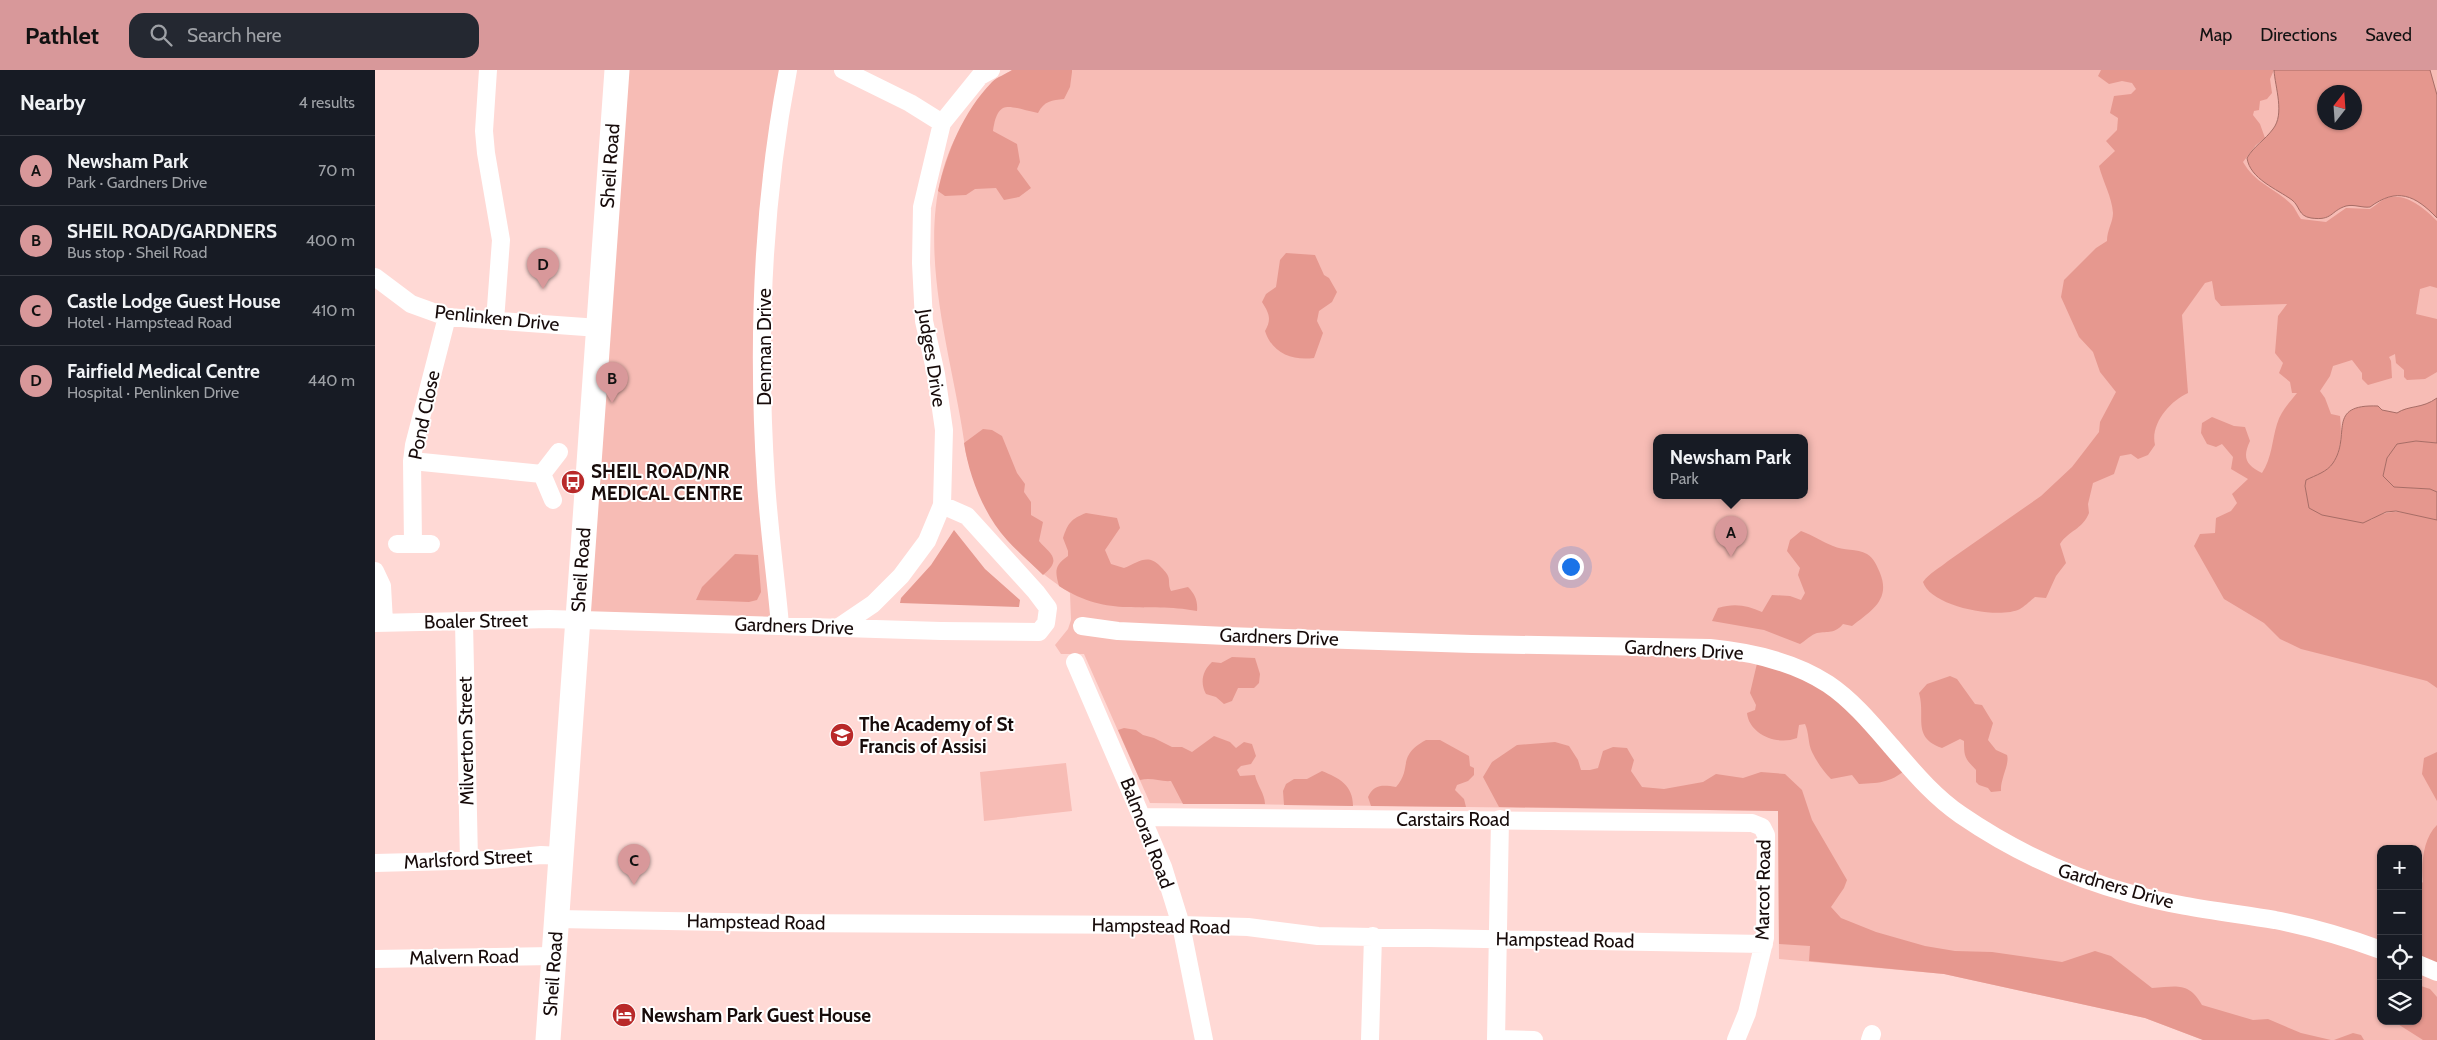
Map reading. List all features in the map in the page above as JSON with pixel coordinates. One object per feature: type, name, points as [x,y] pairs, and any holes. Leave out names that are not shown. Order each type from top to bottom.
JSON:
[{"type":"main road","name":"Sheil Road","points":[[548,1040],[557,919],[551,856],[577,620],[617,70]]},
{"type":"street","points":[[488,70],[485,131],[486,153],[501,240],[495,321]]},
{"type":"street","name":"Denman Drive","points":[[780,625],[766,482],[762,327],[767,238],[781,106],[788,70]]},
{"type":"street","points":[[843,70],[910,103],[943,123]]},
{"type":"street","name":"Judges Drive","points":[[839,627],[873,604],[901,576],[927,541],[942,505],[944,430],[936,374],[924,321],[921,263],[923,207],[943,123],[980,76],[991,70]]},
{"type":"street","name":"Penlinken Drive","points":[[375,277],[411,304],[447,317],[599,328]]},
{"type":"street","name":"Pond Close","points":[[431,544],[405,544],[412,460],[447,317]]},
{"type":"street","points":[[542,474],[559,452]]},
{"type":"street","points":[[412,460],[542,474]]},
{"type":"street","points":[[542,474],[553,500]]},
{"type":"street","name":"Gardners Drive","points":[[577,620],[1011,633],[1039,632],[1046,623],[1048,608],[1036,592],[967,516],[942,505]]},
{"type":"street","points":[[375,571],[382,586],[380,622]]},
{"type":"street","name":"Boaler Street","points":[[380,622],[577,620]]},
{"type":"street","name":"Milverton Street","points":[[464,622],[469,861]]},
{"type":"street","name":"Gardners Drive","points":[[1082,626],[1118,631],[1245,636],[1482,644],[1709,648],[1742,651],[1774,659],[1828,684],[1851,703],[1934,794],[1991,836],[2053,868],[2134,895],[2276,921],[2348,938],[2377,949]]},
{"type":"street","name":"Balmoral Road","points":[[1075,662],[1144,817],[1163,867],[1181,925],[1204,1040]]},
{"type":"street","name":"Carstairs Road","points":[[1144,817],[1501,819],[1752,823],[1762,827]]},
{"type":"street","points":[[1501,819],[1496,1040],[1534,1040]]},
{"type":"street","name":"Marcot Road","points":[[1736,1040],[1747,1013],[1764,944],[1766,835],[1762,827]]},
{"type":"street","name":"Marlsford Street","points":[[375,863],[469,861],[551,856]]},
{"type":"street","name":"Hampstead Road","points":[[557,919],[775,923],[1181,925],[1248,927],[1318,936],[1764,944]]},
{"type":"street","points":[[1370,1040],[1373,936]]},
{"type":"street","name":"Malvern Road","points":[[375,959],[553,956]]},
{"type":"street","points":[[2422,966],[2437,972]]},
{"type":"shaded area","points":[[617,70],[788,70],[762,327],[780,625],[577,620]]},
{"type":"shaded area","points":[[1012,70],[2437,70],[2437,1040],[2203,1040],[2145,1018],[1944,974],[1779,959],[1778,811],[1150,803],[1084,654],[1061,654],[1055,645],[1068,629],[1071,620],[1070,593],[1033,565],[1004,534],[982,497],[966,454],[943,327],[934,240],[937,198],[947,157],[966,118],[986,91],[997,80]]},
{"type":"shaded area","points":[[1012,70],[1072,70],[1070,87],[1064,99],[1049,102],[1038,113],[1007,107],[998,113],[995,120],[993,131],[1017,144],[1020,162],[1017,169],[1031,188],[1019,197],[1004,200],[996,188],[975,189],[966,195],[945,196],[938,191],[957,133],[973,106],[992,82]]},
{"type":"shaded area","points":[[2101,70],[2274,70],[2270,79],[2272,93],[2267,99],[2260,101],[2259,110],[2254,111],[2253,115],[2260,124],[2265,138],[2256,145],[2243,162],[2253,175],[2290,203],[2301,219],[2326,222],[2346,208],[2370,209],[2386,198],[2398,197],[2417,204],[2437,221],[2437,288],[2430,286],[2420,289],[2416,314],[2437,319],[2437,372],[2425,379],[2407,380],[2404,377],[2404,370],[2396,363],[2395,354],[2389,357],[2392,378],[2368,385],[2362,379],[2362,373],[2352,360],[2333,366],[2330,376],[2320,391],[2331,414],[2340,416],[2341,439],[2337,454],[2330,467],[2305,486],[2309,508],[2371,520],[2387,513],[2403,512],[2437,520],[2437,688],[2427,681],[2301,649],[2280,639],[2264,623],[2224,599],[2194,546],[2200,534],[2215,533],[2216,518],[2231,511],[2237,503],[2232,494],[2248,479],[2231,469],[2233,457],[2222,444],[2216,447],[2207,444],[2201,433],[2202,423],[2212,417],[2234,426],[2245,427],[2250,441],[2246,452],[2247,460],[2252,467],[2262,473],[2270,455],[2279,419],[2285,407],[2297,393],[2292,393],[2290,382],[2279,373],[2283,363],[2275,353],[2278,316],[2287,304],[2221,306],[2215,299],[2212,281],[2205,283],[2182,315],[2188,393],[2168,407],[2158,421],[2154,437],[2155,445],[2148,455],[2138,459],[2131,454],[2120,456],[2114,474],[2093,483],[2088,504],[2089,513],[2083,523],[2060,544],[2066,563],[2056,576],[2046,598],[2035,597],[2022,608],[2010,612],[1981,612],[1966,609],[1938,598],[1928,591],[1923,582],[1931,573],[2041,496],[2072,467],[2099,432],[2100,422],[2116,392],[2100,372],[2093,352],[2079,337],[2061,297],[2064,280],[2096,248],[2107,241],[2113,213],[2111,201],[2099,166],[2115,151],[2106,141],[2117,130],[2118,118],[2110,113],[2114,96],[2131,94],[2136,89],[2132,83],[2122,81],[2109,84],[2098,76]]},
{"type":"shaded area","points":[[2274,70],[2430,70],[2437,95],[2437,218],[2421,204],[2405,196],[2389,197],[2370,207],[2346,206],[2328,217],[2318,219],[2307,217],[2301,213],[2295,202],[2265,183],[2253,172],[2247,158],[2277,123],[2278,100]]},
{"type":"shaded area","points":[[1286,253],[1315,255],[1324,275],[1329,278],[1337,292],[1332,302],[1319,311],[1317,321],[1323,333],[1314,358],[1298,358],[1284,354],[1268,339],[1265,331],[1269,316],[1262,302],[1266,294],[1276,287],[1280,260]]},
{"type":"shaded area","points":[[2437,398],[2437,443],[2416,441],[2397,444],[2387,458],[2383,476],[2394,487],[2430,489],[2437,492],[2437,520],[2396,511],[2386,512],[2363,523],[2322,515],[2309,508],[2305,486],[2306,480],[2324,471],[2333,463],[2341,442],[2345,416],[2351,410],[2378,406],[2382,410],[2397,413],[2426,404]]},
{"type":"shaded area","points":[[983,429],[992,430],[1002,436],[1017,473],[1025,484],[1024,492],[1031,502],[1031,515],[1043,522],[1039,541],[1053,557],[1053,561],[1052,565],[1043,575],[999,530],[991,519],[974,482],[964,443]]},
{"type":"shaded area","points":[[2416,441],[2437,443],[2437,492],[2430,489],[2394,487],[2383,476],[2387,458],[2396,444]]},
{"type":"shaded area","points":[[1086,513],[1117,518],[1120,528],[1105,550],[1111,564],[1124,568],[1142,560],[1155,562],[1167,575],[1171,591],[1188,587],[1194,595],[1197,611],[1178,608],[1111,606],[1077,596],[1059,586],[1057,569],[1060,563],[1068,556],[1063,538],[1073,520]]},
{"type":"shaded area","points":[[954,530],[985,569],[1020,600],[1019,607],[900,603],[901,598],[931,565]]},
{"type":"shaded area","points":[[1801,531],[1837,548],[1863,552],[1872,558],[1883,582],[1883,591],[1881,598],[1872,610],[1852,626],[1843,624],[1834,631],[1815,634],[1800,644],[1764,630],[1712,621],[1718,608],[1724,606],[1740,606],[1762,612],[1772,595],[1790,596],[1801,600],[1805,593],[1798,575],[1800,568],[1787,551],[1790,540]]},
{"type":"shaded area","points":[[735,554],[758,555],[761,592],[757,600],[749,602],[696,600],[702,587]]},
{"type":"shaded area","points":[[1759,655],[1828,684],[1909,767],[1892,779],[1880,782],[1859,784],[1852,775],[1831,779],[1820,766],[1812,752],[1805,724],[1799,725],[1797,738],[1789,740],[1773,739],[1758,732],[1753,727],[1747,713],[1755,710],[1756,705],[1750,693]]},
{"type":"shaded area","points":[[1232,657],[1255,658],[1260,674],[1259,683],[1254,688],[1238,688],[1232,701],[1224,704],[1216,697],[1206,694],[1203,686],[1203,677],[1206,669],[1212,662],[1221,663]]},
{"type":"shaded area","points":[[1950,676],[1957,679],[1975,704],[1982,705],[1993,723],[1988,740],[1996,750],[2007,755],[2008,759],[2001,791],[1991,792],[1988,788],[1976,782],[1976,770],[1966,757],[1964,741],[1960,739],[1942,748],[1926,738],[1923,732],[1919,693],[1927,684]]},
{"type":"shaded area","points":[[1124,728],[1136,730],[1143,735],[1172,747],[1182,747],[1192,752],[1214,736],[1230,742],[1236,748],[1244,742],[1252,744],[1256,756],[1251,764],[1241,766],[1237,770],[1240,776],[1255,775],[1265,804],[1183,804],[1171,781],[1140,780],[1118,730]]},
{"type":"shaded area","points":[[1426,740],[1440,740],[1469,756],[1470,766],[1474,768],[1474,775],[1468,781],[1457,785],[1455,790],[1464,799],[1466,807],[1371,806],[1368,797],[1370,793],[1379,786],[1396,787],[1404,774],[1411,751]]},
{"type":"shaded area","points":[[1555,742],[1569,746],[1578,760],[1581,770],[1598,768],[1603,751],[1613,747],[1627,748],[1634,760],[1631,771],[1642,787],[1664,789],[1703,782],[1716,774],[1743,778],[1761,772],[1785,774],[1802,790],[1812,820],[1847,880],[1831,907],[1841,918],[1876,932],[1925,946],[1955,951],[1992,952],[2062,962],[2095,951],[2111,956],[2152,988],[2181,987],[2192,992],[2202,1005],[2253,1020],[2268,1019],[2301,1033],[2331,1040],[2203,1040],[2145,1018],[1944,974],[1809,961],[1810,946],[1779,944],[1778,811],[1499,807],[1483,777],[1492,762],[1517,745]]},
{"type":"shaded area","points":[[2437,752],[2437,801],[2422,774],[2424,758]]},
{"type":"shaded area","points":[[1066,763],[1072,811],[984,821],[980,772]]},
{"type":"shaded area","points":[[1322,771],[1344,783],[1351,793],[1353,806],[1284,805],[1283,791],[1286,784],[1294,779],[1307,779]]},
{"type":"shaded area","points":[[2437,825],[2437,972],[2422,966],[2422,868],[2426,844],[2432,830]]},
{"type":"shaded area","points":[[2422,986],[2430,989],[2437,997],[2437,1040],[2423,1040],[2399,1025],[2422,1025]]},
{"type":"shaded area","points":[[2353,1033],[2361,1035],[2364,1040],[2334,1040]]},
{"type":"place","name":"Fairfield Medical Centre","points":[[543,289]]},
{"type":"place","name":"SHEIL ROAD/GARDNERS","points":[[612,403]]},
{"type":"place","name":"SHEIL ROAD/NR MEDICAL CENTRE","points":[[573,482]]},
{"type":"place","name":"Newsham Park","points":[[1731,557]]},
{"type":"place","name":"The Academy of St Francis of Assisi","points":[[842,735]]},
{"type":"place","name":"Castle Lodge Guest House","points":[[634,885]]},
{"type":"place","name":"Newsham Park Guest House","points":[[624,1015]]}]
